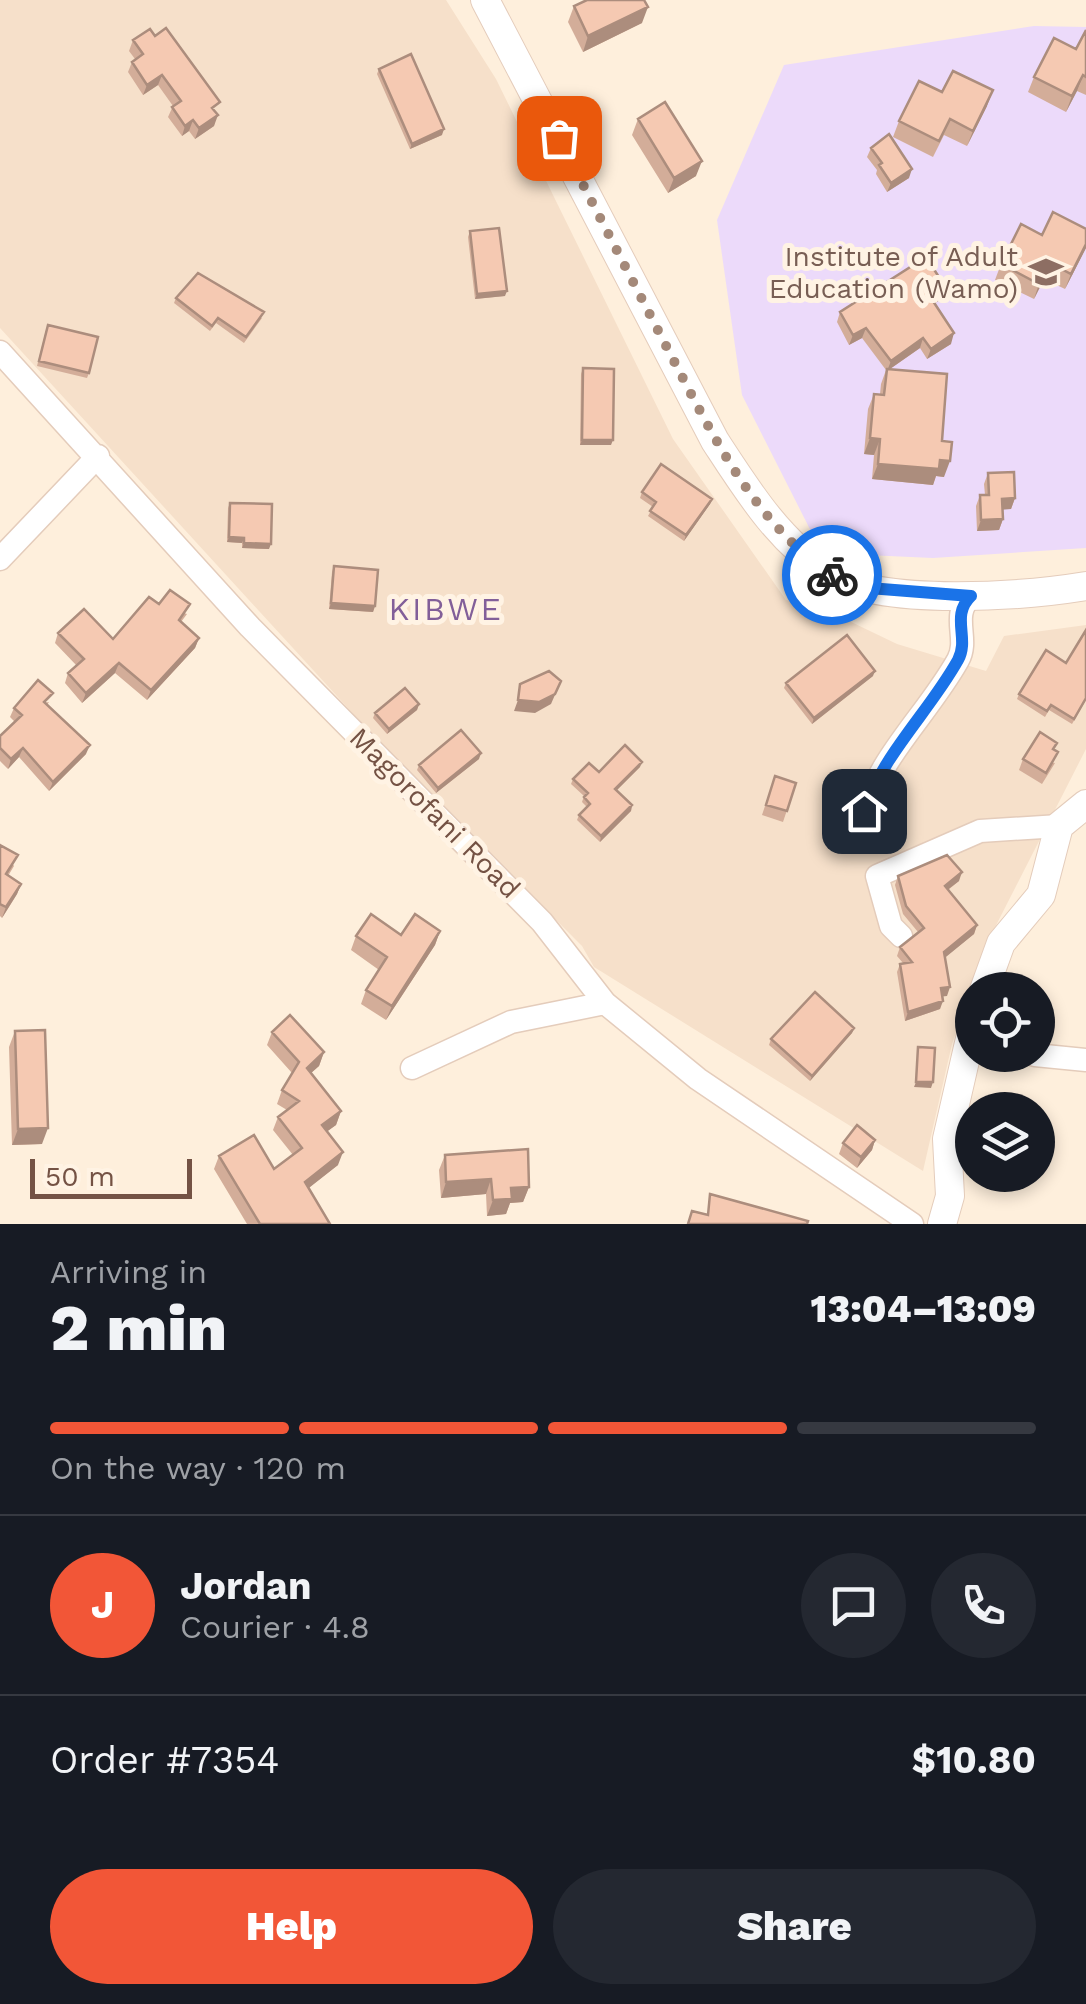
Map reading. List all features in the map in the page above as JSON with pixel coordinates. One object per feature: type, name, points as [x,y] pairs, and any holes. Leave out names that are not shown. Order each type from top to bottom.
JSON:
[{"type":"street","points":[[485,0],[716,442],[756,503],[807,556],[845,582],[971,596],[1086,586]]},
{"type":"street","name":"Magorofani Road","points":[[0,352],[250,627],[542,922],[604,1004],[698,1080],[912,1224]]},
{"type":"street","points":[[0,560],[98,456]]},
{"type":"street","points":[[864,811],[877,778],[961,655],[960,610],[971,596]]},
{"type":"street","points":[[901,936],[891,926],[877,876],[980,831],[1059,826],[1086,804]]},
{"type":"street","points":[[991,972],[1001,943],[1041,895],[1059,826]]},
{"type":"street","points":[[412,1068],[511,1022],[604,1004]]},
{"type":"street","points":[[1055,1057],[1086,1060]]},
{"type":"street","points":[[942,1224],[950,1196],[947,1139],[964,1072]]},
{"type":"shaded area","points":[[0,0],[446,0],[496,79],[673,439],[786,600],[820,607],[897,644],[986,671],[1004,636],[1086,625],[1086,749],[986,945],[977,972],[955,972],[955,1035],[923,1171],[594,967],[582,946],[379,742],[0,328]]},
{"type":"shaded area","points":[[1034,26],[1086,27],[1086,548],[933,558],[822,553],[742,395],[717,220],[784,65]]},
{"type":"building","points":[[587,0],[644,0],[648,7],[588,36],[574,6]]},
{"type":"building","points":[[166,28],[220,102],[212,108],[218,115],[199,128],[193,120],[185,126],[172,107],[181,101],[162,75],[147,85],[132,62],[143,54],[133,40],[150,29],[155,36]]},
{"type":"building","points":[[1086,30],[1086,77],[1083,75],[1072,96],[1034,77],[1054,38],[1076,49]]},
{"type":"building","points":[[411,54],[444,129],[412,144],[379,69]]},
{"type":"building","points":[[953,71],[993,90],[973,131],[950,119],[939,141],[899,121],[919,81],[942,92]]},
{"type":"building","points":[[665,102],[702,161],[674,178],[638,119]]},
{"type":"building","points":[[889,134],[912,169],[891,183],[871,148]]},
{"type":"building","points":[[1053,212],[1086,229],[1086,244],[1071,274],[1050,263],[1039,284],[1001,264],[1021,224],[1042,235]]},
{"type":"building","points":[[499,228],[507,291],[477,294],[470,231]]},
{"type":"building","points":[[926,257],[946,288],[931,298],[954,333],[931,349],[923,338],[891,361],[866,328],[853,335],[840,312]]},
{"type":"building","points":[[198,273],[264,312],[246,337],[218,318],[212,326],[176,298]]},
{"type":"building","points":[[48,325],[98,337],[89,373],[39,361]]},
{"type":"building","points":[[583,368],[614,369],[613,440],[582,440]]},
{"type":"building","points":[[887,369],[947,374],[942,441],[952,442],[950,461],[940,460],[939,469],[878,464],[880,439],[870,438],[874,394],[884,395]]},
{"type":"building","points":[[661,464],[712,499],[686,535],[650,511],[656,502],[642,492]]},
{"type":"building","points":[[1014,472],[1015,498],[1002,499],[1003,519],[981,520],[980,495],[989,495],[988,473]]},
{"type":"building","points":[[230,503],[272,504],[271,544],[244,543],[244,538],[229,537]]},
{"type":"building","points":[[334,566],[378,570],[375,606],[331,603]]},
{"type":"building","points":[[170,590],[190,604],[179,620],[199,638],[151,690],[119,663],[86,693],[68,673],[84,659],[58,633],[84,609],[113,639],[149,597],[159,604]]},
{"type":"building","points":[[1086,630],[1086,698],[1074,719],[1051,705],[1047,711],[1019,694],[1046,650],[1066,663]]},
{"type":"building","points":[[847,635],[875,671],[814,718],[786,683]]},
{"type":"building","points":[[549,671],[561,681],[555,694],[539,702],[518,700],[520,684]]},
{"type":"building","points":[[38,680],[53,693],[44,702],[90,745],[53,782],[23,748],[11,759],[0,748],[0,736],[22,715],[14,708]]},
{"type":"building","points":[[405,688],[419,704],[389,729],[375,713]]},
{"type":"building","points":[[461,730],[481,753],[438,788],[419,765]]},
{"type":"building","points":[[1040,732],[1057,743],[1053,749],[1058,752],[1046,773],[1023,759]]},
{"type":"building","points":[[625,745],[642,762],[615,789],[632,805],[601,836],[579,815],[590,804],[584,797],[588,793],[573,779],[589,763],[599,772]]},
{"type":"building","points":[[775,776],[796,783],[787,811],[766,805]]},
{"type":"building","points":[[0,845],[18,855],[6,874],[21,884],[6,907],[0,904]]},
{"type":"building","points":[[947,855],[962,872],[945,886],[977,925],[944,952],[950,987],[941,988],[943,1001],[908,1012],[900,964],[912,962],[900,947],[924,928],[906,906],[898,876]]},
{"type":"building","points":[[371,914],[401,935],[415,914],[440,931],[392,1006],[366,990],[387,957],[356,936]]},
{"type":"building","points":[[815,992],[854,1028],[812,1076],[771,1039]]},
{"type":"building","points":[[290,1015],[324,1052],[307,1068],[341,1111],[322,1125],[343,1152],[305,1182],[330,1224],[260,1224],[219,1156],[254,1135],[274,1169],[302,1148],[278,1117],[299,1101],[282,1090],[299,1062],[272,1032]]},
{"type":"building","points":[[45,1030],[48,1128],[18,1129],[15,1031]]},
{"type":"building","points":[[918,1047],[935,1048],[933,1082],[916,1082]]},
{"type":"building","points":[[857,1125],[875,1140],[861,1157],[843,1143]]},
{"type":"building","points":[[528,1149],[529,1187],[511,1188],[512,1199],[493,1200],[491,1179],[446,1182],[445,1155]]},
{"type":"building","points":[[710,1194],[808,1221],[688,1224],[692,1211],[708,1215]]},
{"type":"way so far","points":[[559,138],[716,442],[756,503],[788,538],[832,575]]},
{"type":"place","name":"Institute of Adult Education (Wamo)","points":[[1046,272]]},
{"type":"district","name":"KIBWE","points":[[446,609]]},
{"type":"route","points":[[832,575],[869,588],[971,596],[960,610],[961,655],[884,768],[864,811]]}]
